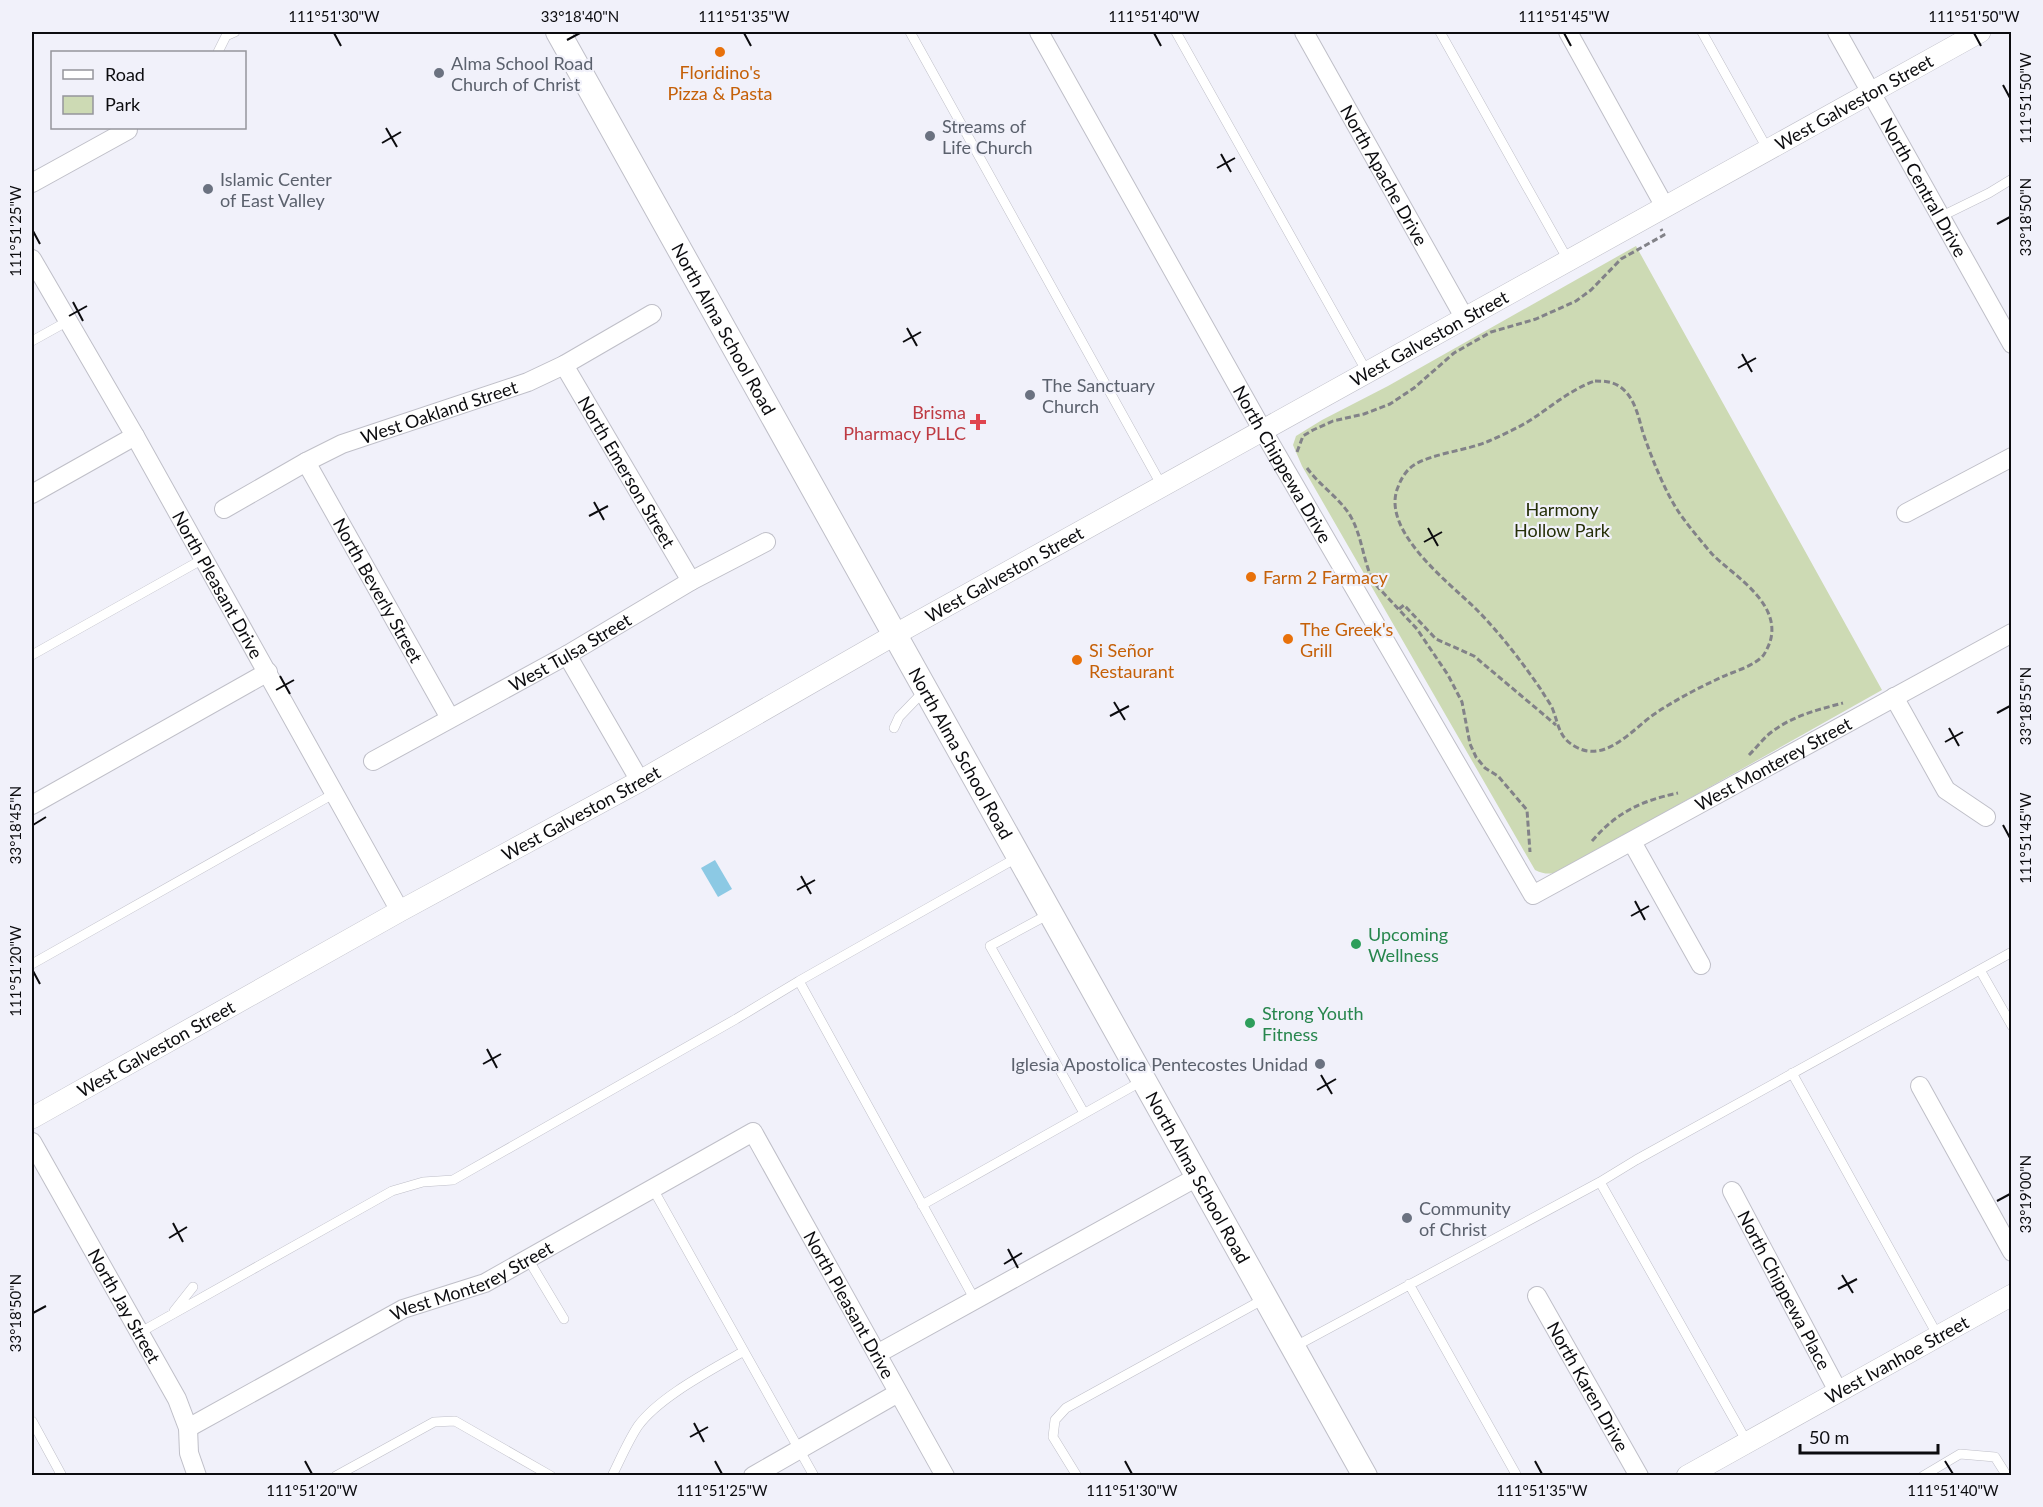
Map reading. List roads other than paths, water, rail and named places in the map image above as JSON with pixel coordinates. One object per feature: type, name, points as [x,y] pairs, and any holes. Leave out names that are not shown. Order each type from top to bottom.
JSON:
[{"type":"main road","name":"North Alma School Road","points":[[558,32],[1052,912],[1365,1476]]},
{"type":"street","name":"North Chippewa Drive","points":[[1039,32],[1263,431],[1533,895]]},
{"type":"street","name":"North Apache Drive","points":[[1304,32],[1464,317]]},
{"type":"street","points":[[1568,32],[1659,211]]},
{"type":"street","name":"North Central Drive","points":[[1838,32],[2010,337]]},
{"type":"street","name":"West Galveston Street","points":[[32,1118],[400,911],[640,781],[896,634],[1163,488],[1464,317],[1980,32]]},
{"type":"street","points":[[32,183],[128,130]]},
{"type":"street","name":"North Pleasant Drive","points":[[32,259],[135,436],[400,911]]},
{"type":"street","name":"West Oakland Street","points":[[224,509],[342,444],[528,382],[652,314]]},
{"type":"street","name":"North Emerson Street","points":[[564,364],[692,581]]},
{"type":"street","points":[[32,494],[135,436]]},
{"type":"street","points":[[1906,513],[2012,457]]},
{"type":"street","name":"North Beverly Street","points":[[306,462],[450,718]]},
{"type":"street","name":"West Tulsa Street","points":[[373,760],[567,655],[692,581],[766,542]]},
{"type":"street","name":"West Monterey Street","points":[[1533,895],[2012,633]]},
{"type":"street","points":[[567,655],[640,781]]},
{"type":"street","points":[[32,805],[268,672]]},
{"type":"street","points":[[1894,697],[1946,790],[1986,817]]},
{"type":"street","points":[[1632,842],[1701,965]]},
{"type":"street","points":[[1920,1086],[2012,1252]]},
{"type":"street","name":"North Pleasant Drive","points":[[753,1132],[945,1476]]},
{"type":"street","name":"West Monterey Street","points":[[188,1428],[403,1309],[485,1283],[753,1132]]},
{"type":"street","name":"North Jay Street","points":[[32,1142],[177,1399],[188,1428],[189,1453],[197,1476]]},
{"type":"street","points":[[876,1354],[1199,1176]]},
{"type":"street","name":"North Chippewa Place","points":[[1732,1191],[1838,1391]]},
{"type":"street","name":"West Ivanhoe Street","points":[[1687,1476],[2012,1295]]},
{"type":"street","name":"North Karen Drive","points":[[1537,1296],[1639,1476]]},
{"type":"street","points":[[753,1476],[898,1393]]},
{"type":"lane","points":[[218,51],[226,36],[235,32]]},
{"type":"lane","points":[[910,32],[1163,488]]},
{"type":"lane","points":[[1176,32],[1367,372]]},
{"type":"lane","points":[[1440,32],[1569,260]]},
{"type":"lane","points":[[1702,32],[1768,150]]},
{"type":"lane","points":[[1940,216],[1989,193],[2012,178]]},
{"type":"lane","points":[[32,341],[68,321]]},
{"type":"lane","points":[[32,655],[203,559]]},
{"type":"lane","points":[[894,728],[899,717],[927,689]]},
{"type":"lane","points":[[32,964],[335,793]]},
{"type":"lane","points":[[140,1333],[392,1191],[423,1182],[453,1180],[1020,856]]},
{"type":"lane","points":[[1052,912],[990,946],[1084,1113]]},
{"type":"lane","points":[[1294,1347],[1600,1182],[2012,952]]},
{"type":"lane","points":[[1980,970],[2012,1026]]},
{"type":"lane","points":[[799,981],[975,1300]]},
{"type":"lane","points":[[1792,1073],[1938,1336]]},
{"type":"lane","points":[[922,1205],[1145,1079]]},
{"type":"lane","points":[[1600,1182],[1748,1442]]},
{"type":"lane","points":[[653,1189],[814,1476]]},
{"type":"lane","points":[[528,1259],[564,1319]]},
{"type":"lane","points":[[1410,1284],[1517,1476]]},
{"type":"lane","points":[[170,1316],[193,1287]]},
{"type":"lane","points":[[1077,1476],[1053,1437],[1055,1420],[1066,1408],[1267,1298]]},
{"type":"lane","points":[[612,1476],[638,1427],[654,1409],[744,1351]]},
{"type":"lane","points":[[32,1421],[62,1476]]},
{"type":"lane","points":[[336,1476],[434,1422],[455,1421],[552,1476]]},
{"type":"lane","points":[[1923,1476],[1960,1454],[1995,1457],[2007,1476]]},
{"type":"water","points":[[715,860],[732,889],[718,897],[701,868]]},
{"type":"place","name":"Floridino's Pizza & Pasta","points":[[720,52]]},
{"type":"place","name":"Alma School Road Church of Christ","points":[[439,73]]},
{"type":"place","name":"Streams of Life Church","points":[[930,136]]},
{"type":"place","name":"Islamic Center of East Valley","points":[[208,189]]},
{"type":"place","name":"The Sanctuary Church","points":[[1030,395]]},
{"type":"place","name":"Brisma Pharmacy PLLC","points":[[978,422]]},
{"type":"place","name":"Farm 2 Farmacy","points":[[1251,577]]},
{"type":"place","name":"The Greek's Grill","points":[[1288,639]]},
{"type":"place","name":"Si Señor Restaurant","points":[[1077,660]]},
{"type":"place","name":"Upcoming Wellness","points":[[1356,944]]},
{"type":"place","name":"Strong Youth Fitness","points":[[1250,1023]]},
{"type":"place","name":"Iglesia Apostolica Pentecostes Unidad","points":[[1320,1064]]},
{"type":"place","name":"Community of Christ","points":[[1407,1218]]},
{"type":"park label","name":"Harmony Hollow Park","points":[[1562,519]]}]
